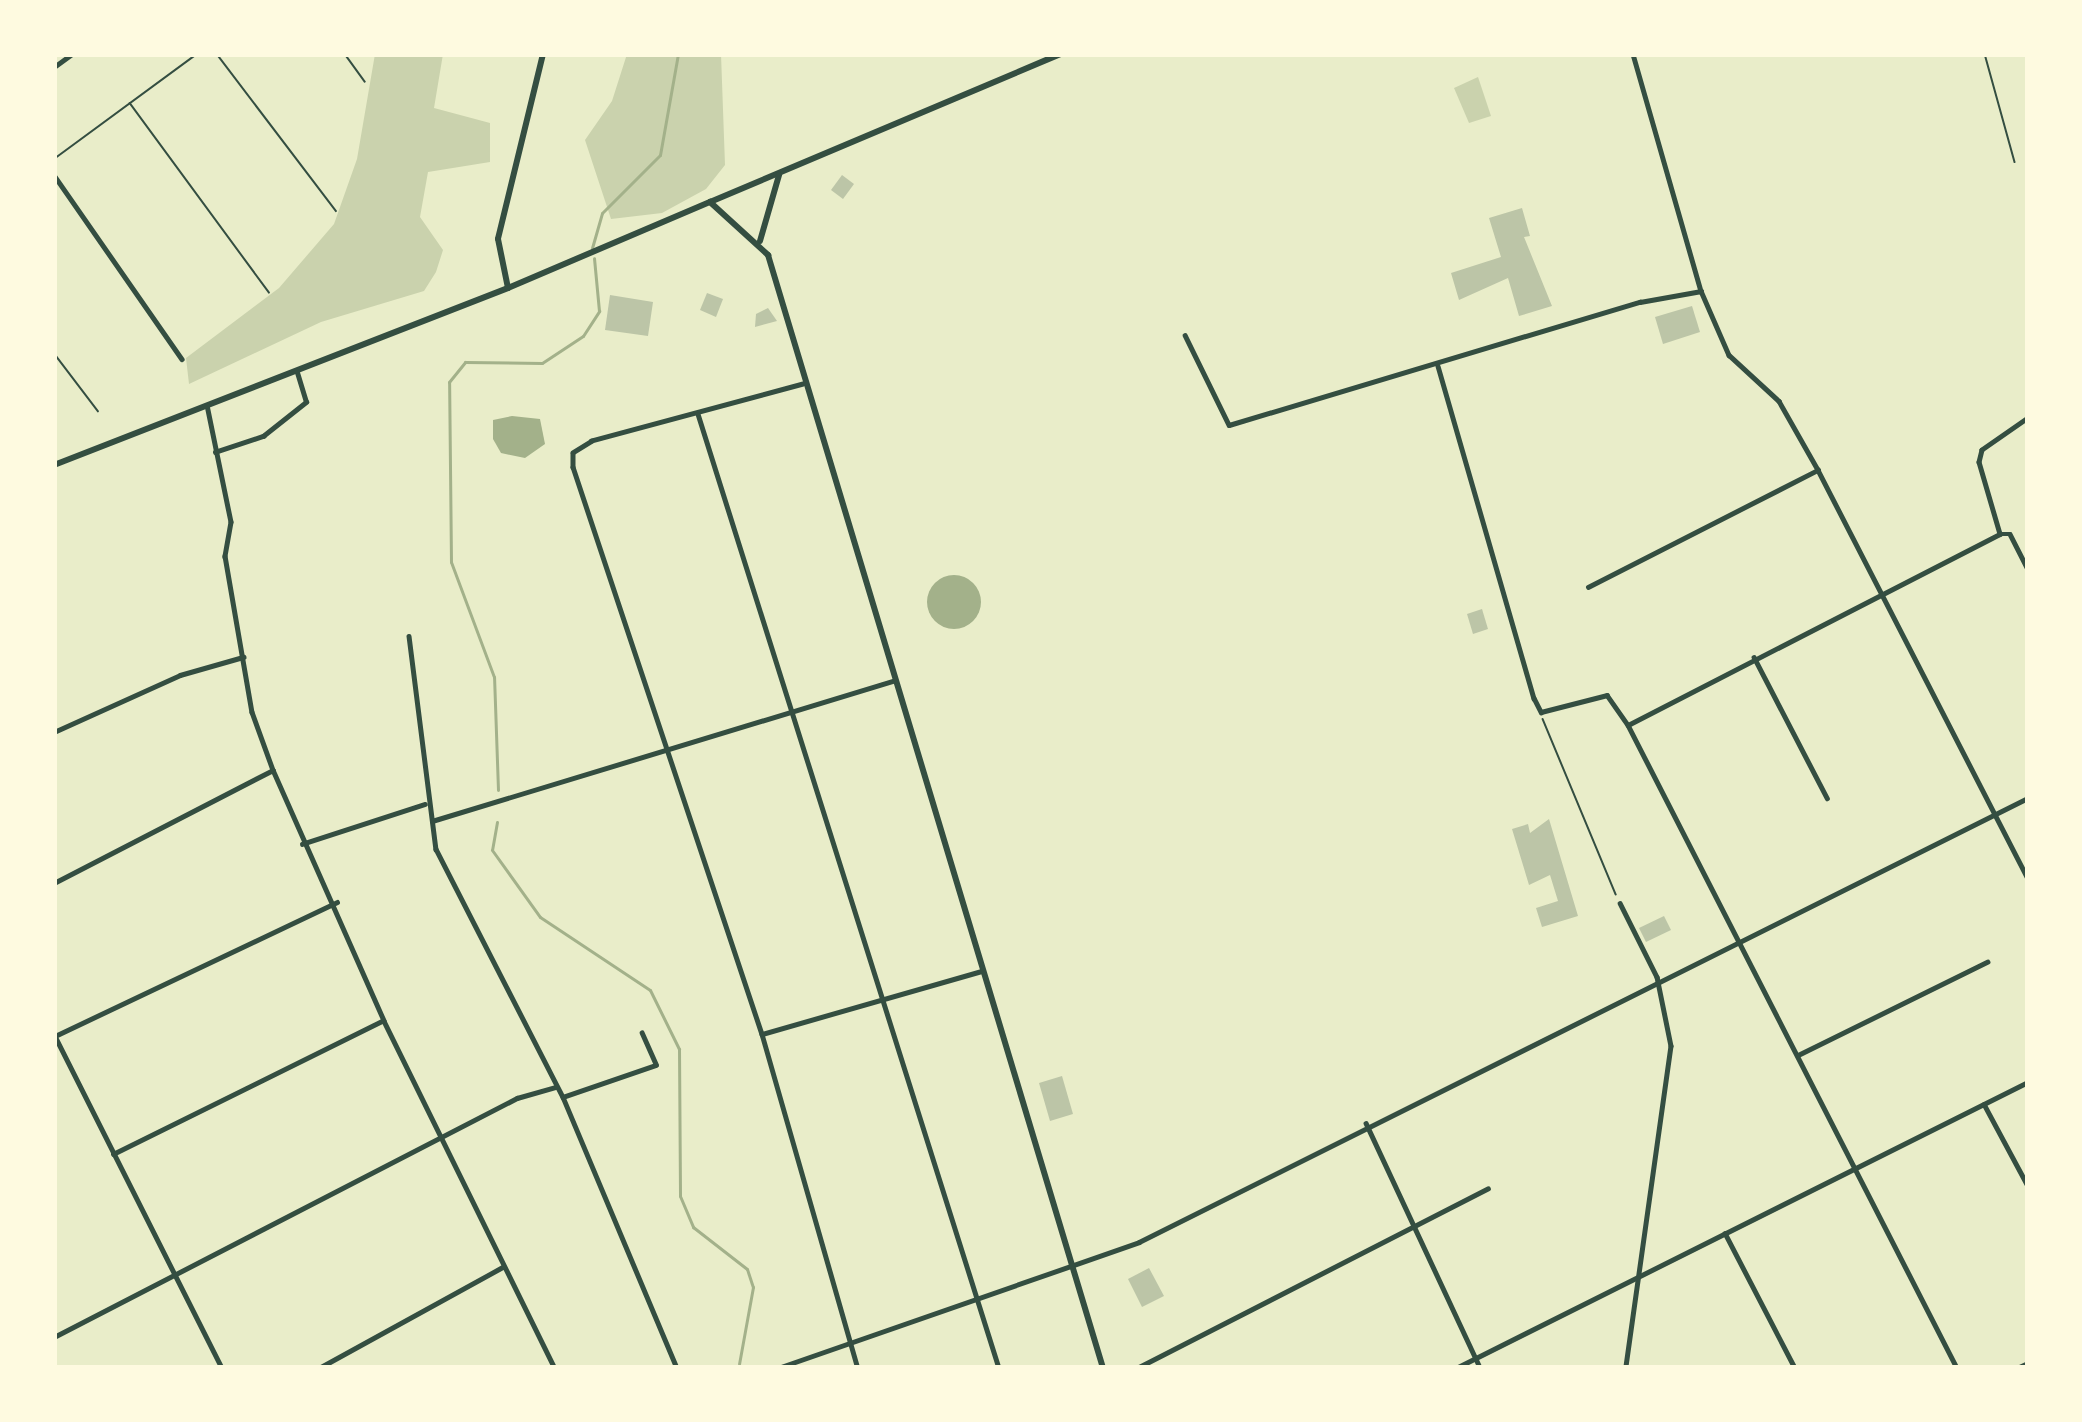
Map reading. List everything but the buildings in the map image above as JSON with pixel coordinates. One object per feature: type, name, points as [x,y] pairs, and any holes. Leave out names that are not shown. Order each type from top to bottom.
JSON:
[{"type":"main road","points":[[508,288],[498,239],[543,54]]},
{"type":"main road","points":[[54,465],[508,288],[1060,54]]},
{"type":"main road","points":[[779,174],[760,241],[1103,1368]]},
{"type":"main road","points":[[710,202],[760,241]]},
{"type":"street","points":[[54,68],[72,54]]},
{"type":"street","points":[[1634,54],[1701,290],[1730,355],[1779,401],[2028,878]]},
{"type":"street","points":[[54,176],[182,359]]},
{"type":"street","points":[[1185,335],[1229,425],[1438,366],[1605,312],[1701,290]]},
{"type":"street","points":[[1438,366],[1521,674],[1541,712],[1607,695],[1628,725],[1735,945],[1798,1055],[1957,1368]]},
{"type":"street","points":[[215,452],[263,436],[306,402],[296,370]]},
{"type":"street","points":[[803,384],[573,453],[762,1034],[858,1368]]},
{"type":"street","points":[[207,405],[252,712],[272,770],[302,844],[337,902],[384,1021],[555,1368]]},
{"type":"street","points":[[698,414],[888,1002],[999,1368]]},
{"type":"street","points":[[2000,534],[1982,450],[2028,418]]},
{"type":"street","points":[[1588,587],[1818,470]]},
{"type":"street","points":[[1628,725],[2000,534],[2010,534],[2028,569]]},
{"type":"street","points":[[409,636],[425,804],[436,849],[563,1097],[677,1368]]},
{"type":"street","points":[[54,732],[180,675],[244,656]]},
{"type":"street","points":[[1754,657],[1827,798]]},
{"type":"street","points":[[432,821],[665,745],[894,681]]},
{"type":"street","points":[[54,884],[272,770]]},
{"type":"street","points":[[778,1368],[1072,1270],[2028,798]]},
{"type":"street","points":[[302,844],[425,804]]},
{"type":"street","points":[[222,1368],[54,1035],[337,902]]},
{"type":"street","points":[[1620,904],[1658,977],[1671,1046],[1626,1368]]},
{"type":"street","points":[[1798,1055],[1987,962]]},
{"type":"street","points":[[762,1034],[888,1002],[981,971]]},
{"type":"street","points":[[113,1154],[384,1021]]},
{"type":"street","points":[[563,1097],[656,1065],[642,1033]]},
{"type":"street","points":[[1456,1368],[1639,1270],[1856,1172],[2028,1082]]},
{"type":"street","points":[[54,1337],[517,1098],[556,1087]]},
{"type":"street","points":[[1984,1104],[2028,1186]]},
{"type":"street","points":[[1366,1123],[1480,1368]]},
{"type":"street","points":[[1137,1368],[1418,1228],[1488,1188]]},
{"type":"street","points":[[1725,1233],[1795,1368]]},
{"type":"street","points":[[319,1368],[505,1266]]},
{"type":"street","points":[[2018,1368],[2028,1363]]},
{"type":"lane","points":[[54,159],[197,54]]},
{"type":"lane","points":[[217,54],[336,211]]},
{"type":"lane","points":[[345,54],[365,82]]},
{"type":"lane","points":[[1985,54],[2015,161]]},
{"type":"lane","points":[[130,103],[269,292]]},
{"type":"lane","points":[[54,353],[98,411]]},
{"type":"path","points":[[1541,712],[1620,904]]},
{"type":"shaded area","points":[[375,54],[443,54],[434,108],[490,123],[490,162],[428,172],[420,217],[443,250],[436,272],[424,291],[321,322],[189,384],[186,358],[279,288],[334,224],[357,159]]},
{"type":"shaded area","points":[[627,54],[721,54],[725,165],[706,189],[662,213],[611,219],[585,140],[612,101]]},
{"type":"shaded area","points":[[1478,77],[1491,116],[1469,123],[1454,88]]},
{"type":"shaded area","points":[[540,419],[545,444],[525,458],[501,453],[493,439],[493,420]]},
{"type":"shaded area","points":[[954,575],[973,583],[981,602],[973,621],[954,629],[935,621],[927,602],[935,583]]},
{"type":"waterway","points":[[592,248],[602,213],[660,155],[678,54]]},
{"type":"waterway","points":[[498,790],[494,677],[451,562],[449,382],[465,362],[542,363],[583,336],[599,311],[594,258]]},
{"type":"waterway","points":[[497,822],[492,850],[540,917],[650,990],[679,1049],[680,1196],[693,1227],[747,1269],[753,1287],[739,1364]]}]
